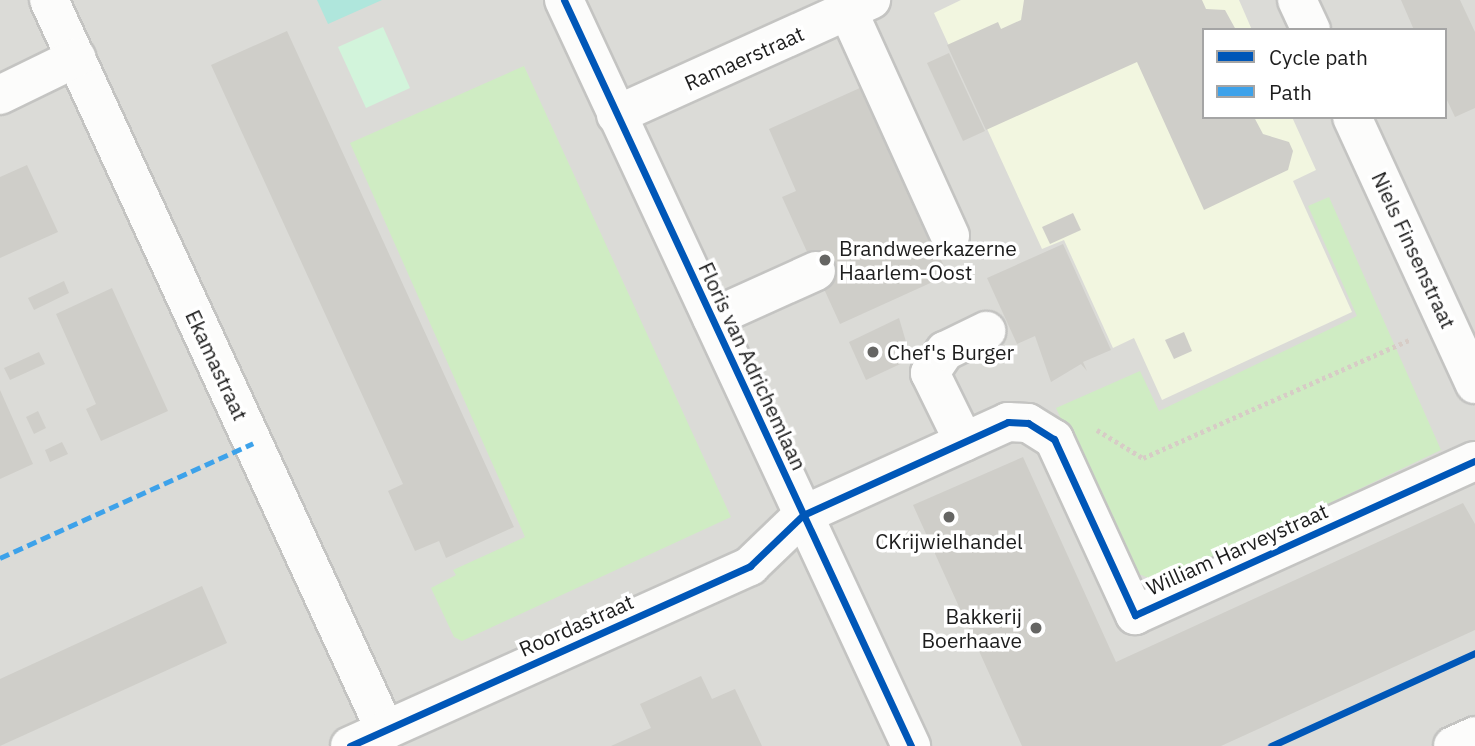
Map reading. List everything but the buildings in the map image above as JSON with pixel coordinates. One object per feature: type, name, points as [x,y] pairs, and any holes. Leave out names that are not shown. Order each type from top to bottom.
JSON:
[{"type":"street","name":"Ekamastraat","points":[[49,0],[385,730]]},
{"type":"street","name":"Floris van Adrichemlaan","points":[[564,0],[911,746]]},
{"type":"street","points":[[1297,0],[1310,28]]},
{"type":"street","points":[[860,6],[950,236]]},
{"type":"street","name":"Ramaerstraat","points":[[616,116],[860,6]]},
{"type":"street","points":[[0,95],[76,58]]},
{"type":"street","name":"Niels Finsenstraat","points":[[1353,119],[1475,384]]},
{"type":"street","points":[[712,318],[816,271]]},
{"type":"street","points":[[964,442],[930,373],[944,351],[986,331]]},
{"type":"street","name":"William Harveystraat","points":[[803,515],[1008,422],[1028,423],[1054,439],[1135,615],[1475,461]]},
{"type":"street","name":"Roordastraat","points":[[350,746],[750,566],[803,515]]},
{"type":"street","points":[[1452,746],[1475,736]]},
{"type":"path","points":[[1086,423],[1143,458],[1448,323]]},
{"type":"shaded area","points":[[0,0],[1475,0],[1475,746],[0,746]]},
{"type":"shaded area","points":[[317,0],[382,0],[328,24]]},
{"type":"shaded area","points":[[961,0],[1239,0],[1251,28],[1202,28],[1202,119],[1293,119],[1316,170],[1293,181],[1352,312],[1162,400],[1134,338],[1113,348],[1064,240],[1042,249],[934,13]]},
{"type":"shaded area","points":[[383,27],[410,88],[366,108],[338,47]]},
{"type":"green space","points":[[524,66],[731,517],[462,641],[454,637],[431,588],[456,575],[453,570],[525,537],[350,143]]},
{"type":"green space","points":[[1329,197],[1441,450],[1162,583],[1131,571],[1056,408],[1140,371],[1159,411],[1357,316],[1308,206]]},
{"type":"marked path","points":[[0,558],[253,443]]},
{"type":"cycle path","points":[[564,0],[911,746]]},
{"type":"cycle path","points":[[350,746],[750,566],[803,515],[1008,422],[1028,423],[1054,439],[1135,615],[1475,461]]},
{"type":"cycle path","points":[[1271,746],[1475,653]]},
{"type":"place","name":"Brandweerkazerne Haarlem-Oost","points":[[825,260]]},
{"type":"place","name":"Chef's Burger","points":[[873,352]]},
{"type":"place","name":"CKrijwielhandel","points":[[949,517]]},
{"type":"place","name":"Bakkerij Boerhaave","points":[[1036,628]]}]
